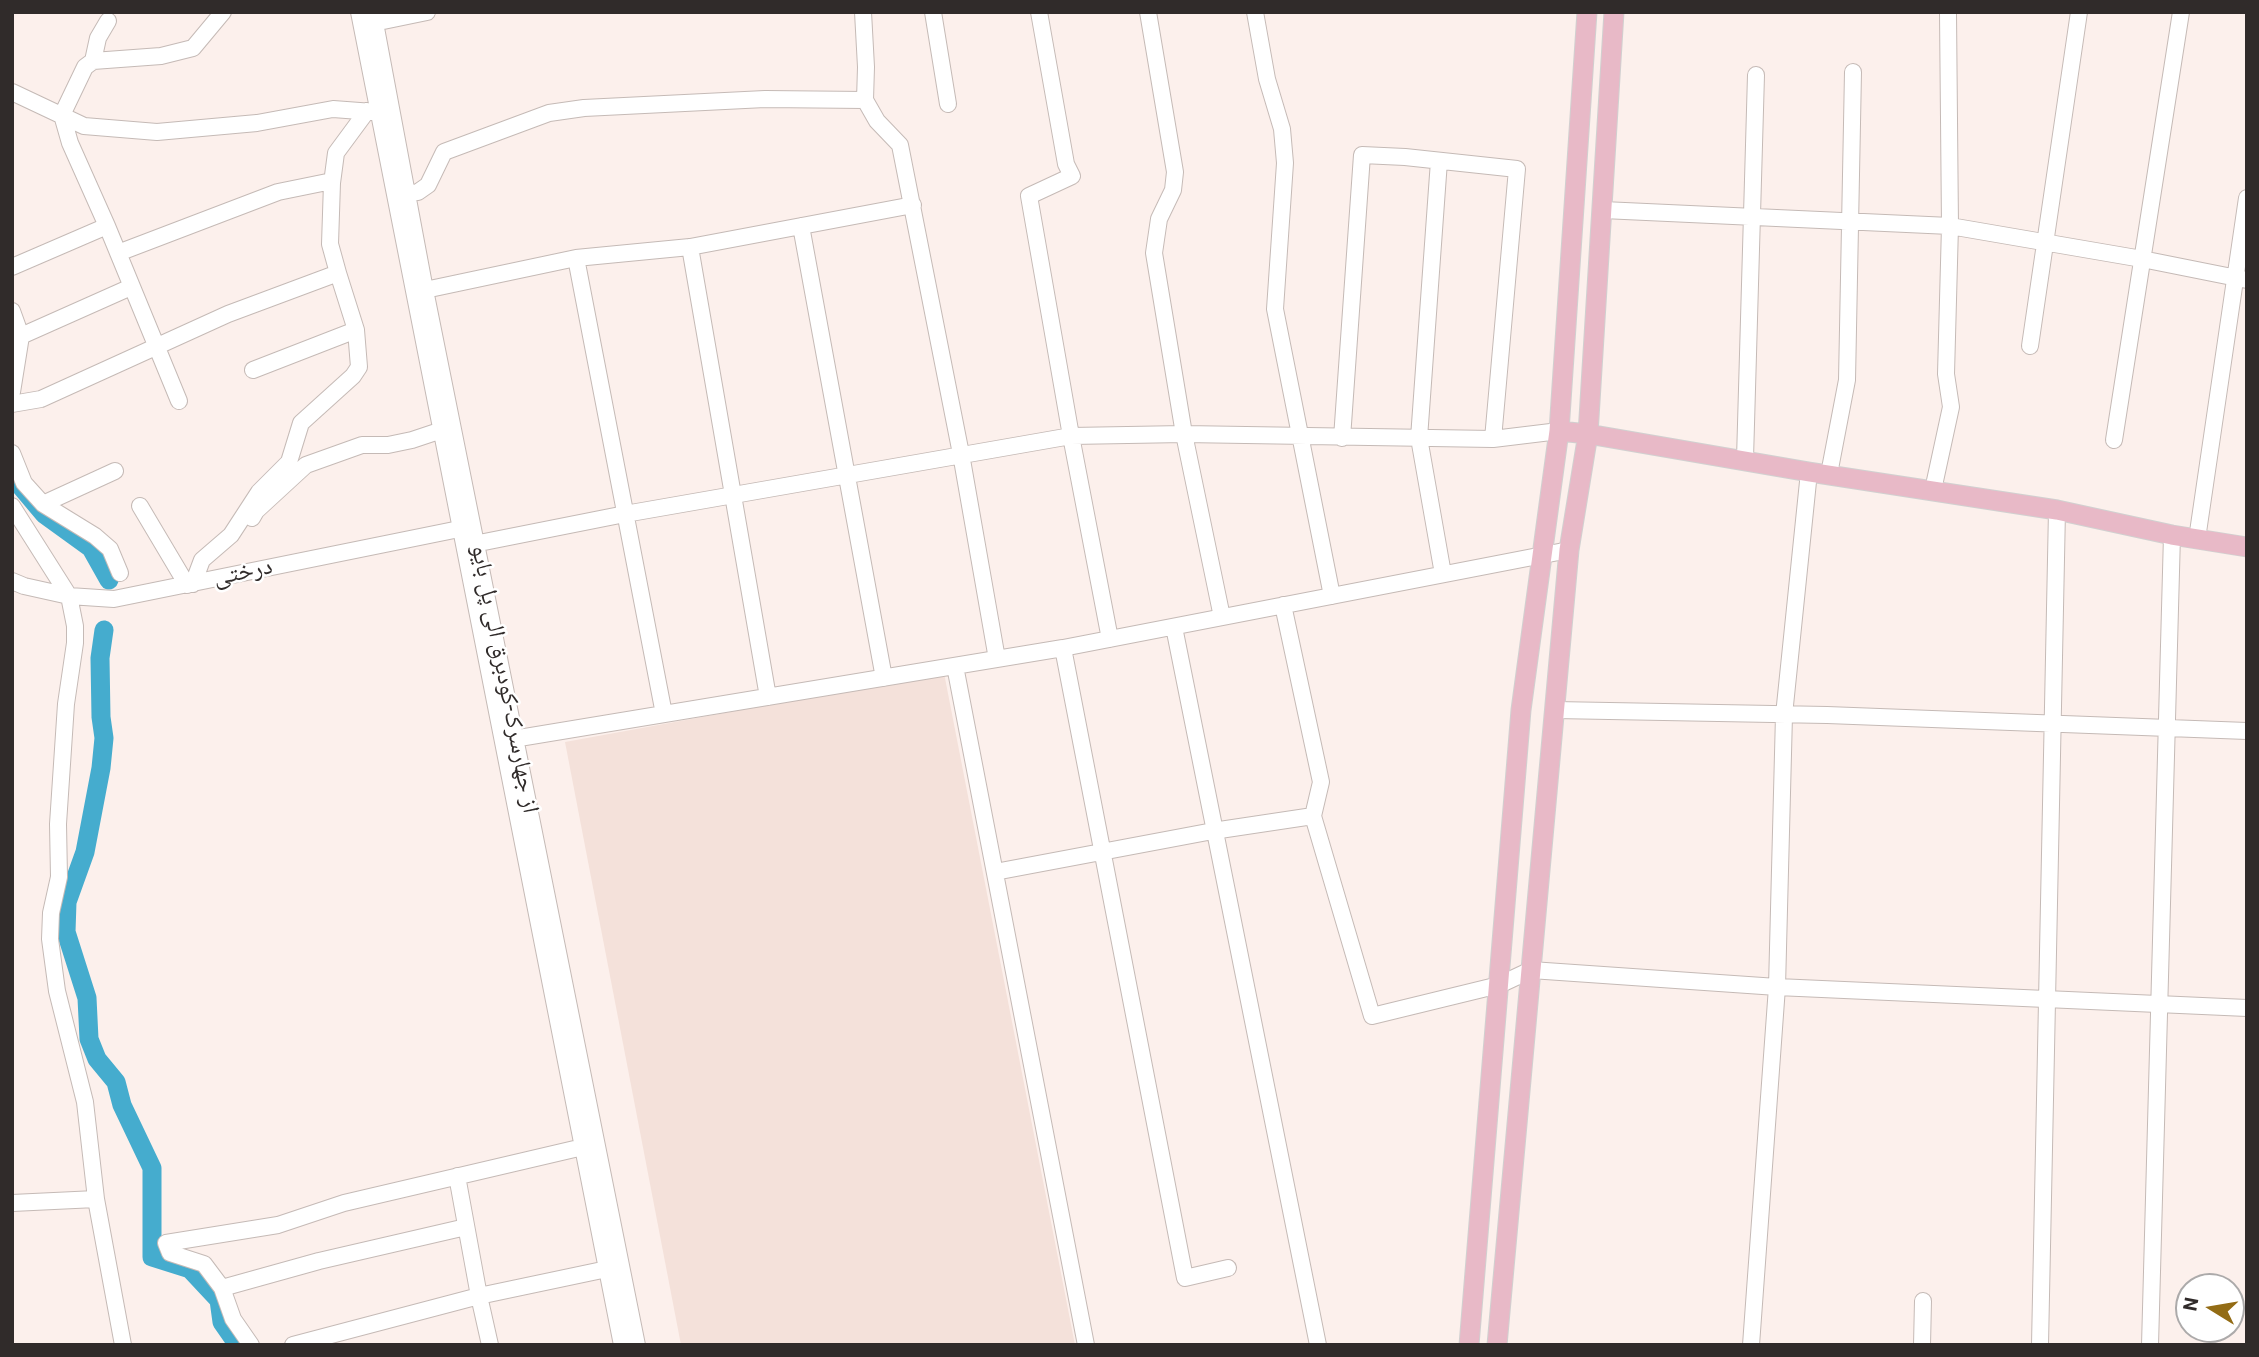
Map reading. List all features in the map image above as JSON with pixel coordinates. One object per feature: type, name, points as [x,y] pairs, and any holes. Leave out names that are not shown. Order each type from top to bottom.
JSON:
[{"type":"main road","points":[[1469,1345],[1521,710],[1559,431],[1587,12]]},
{"type":"main road","points":[[1497,1345],[1569,550],[1588,434],[1614,12]]},
{"type":"main road","points":[[1559,431],[2057,510],[2247,547]]},
{"type":"street","points":[[179,401],[70,143],[62,115],[85,66],[93,61],[161,56],[193,48],[223,12]]},
{"type":"street","points":[[367,18],[427,12]]},
{"type":"street","points":[[863,12],[865,100],[877,121],[900,145],[961,454],[997,659]]},
{"type":"street","points":[[933,12],[948,104]]},
{"type":"street","points":[[1039,12],[1066,164],[1072,176],[1029,196],[1110,639]]},
{"type":"street","points":[[1148,12],[1175,172],[1173,190],[1159,219],[1154,253],[1184,434],[1222,617]]},
{"type":"street","points":[[1255,12],[1267,79],[1282,129],[1285,163],[1275,309],[1332,596]]},
{"type":"street","points":[[2030,346],[2080,12]]},
{"type":"street","points":[[2114,440],[2180,12]]},
{"type":"street","points":[[1933,490],[1951,408],[1946,374],[1950,226],[1948,13]]},
{"type":"street","name":"از جهارسرک-کودبرق الی پل بایو","points":[[367,18],[373,112],[442,430],[468,528]]},
{"type":"street","name":"از جهارسرک-کودبرق الی پل بایو","points":[[367,18],[407,194],[471,545],[637,1345]]},
{"type":"street","points":[[93,61],[98,38],[108,21]]},
{"type":"street","points":[[1751,1345],[1777,987],[1784,715],[1819,473],[1847,380],[1853,72]]},
{"type":"street","points":[[1745,459],[1756,75]]},
{"type":"street","points":[[12,92],[84,126],[158,132],[257,123],[334,109],[373,112]]},
{"type":"street","points":[[407,194],[428,185],[444,152],[558,111],[765,99],[865,100]]},
{"type":"street","points":[[196,583],[202,560],[231,536],[289,462],[301,423],[353,376],[359,367],[356,330],[330,244],[332,181],[336,153],[373,112]]},
{"type":"street","points":[[1342,438],[1362,155],[1517,169],[1493,439]]},
{"type":"street","points":[[1439,162],[1419,438],[1443,575]]},
{"type":"street","points":[[118,253],[278,192],[332,181]]},
{"type":"street","points":[[2197,539],[2241,279],[2247,198]]},
{"type":"street","points":[[425,290],[576,258],[690,247],[913,205]]},
{"type":"street","points":[[1603,210],[1950,226],[2241,279]]},
{"type":"street","points":[[12,267],[107,226]]},
{"type":"street","points":[[800,226],[884,678]]},
{"type":"street","points":[[690,247],[768,697]]},
{"type":"street","points":[[576,258],[664,714]]},
{"type":"street","points":[[12,404],[41,398],[228,314],[338,273]]},
{"type":"street","points":[[21,336],[131,287]]},
{"type":"street","points":[[12,312],[21,336],[12,392]]},
{"type":"street","points":[[253,370],[356,330]]},
{"type":"street","points":[[263,496],[306,465],[362,445],[412,440],[442,430]]},
{"type":"street","points":[[471,545],[625,514],[1071,436],[1184,434],[1493,439],[1559,431]]},
{"type":"street","points":[[12,453],[24,483],[43,504],[95,536],[110,550],[120,573]]},
{"type":"street","points":[[43,504],[115,471]]},
{"type":"street","points":[[12,506],[69,596],[75,626],[66,704],[58,824],[60,877],[51,914],[50,939],[57,991],[85,1102],[96,1199],[123,1345]]},
{"type":"street","points":[[140,506],[196,583]]},
{"type":"street","points":[[2040,1345],[2057,510]]},
{"type":"street","name":"درختی","points":[[12,581],[69,596],[114,599],[468,528]]},
{"type":"street","points":[[2150,1345],[2172,534]]},
{"type":"street","points":[[510,740],[1063,648],[1569,550]]},
{"type":"street","points":[[1283,605],[1321,782],[1313,816],[1372,1016],[1499,985],[1531,970],[1777,987],[2247,1008]]},
{"type":"street","points":[[1174,626],[1318,1345]]},
{"type":"street","points":[[1063,648],[1185,1279],[1228,1268]]},
{"type":"street","points":[[955,666],[1086,1345]]},
{"type":"street","points":[[1555,710],[2247,730]]},
{"type":"street","name":"از جهارسرک-کودبرق الی پل بایو","points":[[510,740],[583,1147],[622,1345]]},
{"type":"street","points":[[995,872],[1213,831],[1313,816]]},
{"type":"street","points":[[251,1345],[233,1319],[222,1289],[204,1264],[170,1253],[166,1242],[278,1225],[344,1203],[583,1147]]},
{"type":"street","points":[[457,1176],[491,1345]]},
{"type":"street","points":[[12,1203],[96,1199]]},
{"type":"street","points":[[222,1289],[319,1261],[466,1227]]},
{"type":"street","points":[[293,1345],[479,1296],[607,1269]]},
{"type":"street","points":[[1922,1345],[1923,1301]]},
{"type":"shaded area","points":[[944,673],[1075,1345],[681,1345],[565,742]]},
{"type":"waterway","points":[[12,476],[44,514],[91,548],[109,580]]},
{"type":"waterway","points":[[104,630],[100,658],[104,738],[101,768],[85,852],[67,902],[66,932],[87,998],[89,1039],[97,1059],[116,1082],[122,1105],[152,1168],[152,1257],[190,1269],[219,1300],[222,1322],[238,1345]]}]
